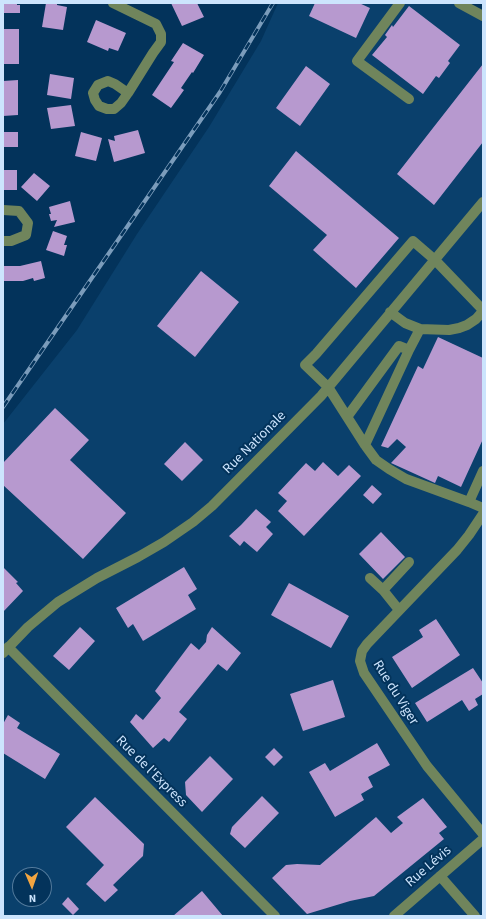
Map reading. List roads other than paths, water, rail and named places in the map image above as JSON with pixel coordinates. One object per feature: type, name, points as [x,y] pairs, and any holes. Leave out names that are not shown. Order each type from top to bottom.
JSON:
[{"type":"street","points":[[113,3],[156,24],[161,34],[161,42],[128,93]]},
{"type":"street","points":[[400,3],[357,61],[409,99]]},
{"type":"street","points":[[459,3],[483,16]]},
{"type":"street","name":"Rue Nationale","points":[[6,650],[28,627],[58,602],[97,578],[152,549],[202,515],[247,472],[328,387],[483,202]]},
{"type":"street","points":[[3,210],[19,211],[28,223],[26,235],[11,241],[3,241]]},
{"type":"street","points":[[390,312],[405,323],[420,329],[449,330],[459,328],[473,322],[483,311],[435,260],[413,241],[306,365],[328,387],[376,460],[401,476],[483,508]]},
{"type":"street","points":[[365,445],[420,329]]},
{"type":"street","points":[[347,417],[399,346],[409,350]]},
{"type":"street","points":[[469,502],[483,471]]},
{"type":"street","name":"Rue du Viger","points":[[483,514],[469,535],[456,550],[367,644],[362,650],[360,661],[361,667],[427,766],[483,834]]},
{"type":"street","points":[[383,590],[409,562]]},
{"type":"street","points":[[370,578],[383,590],[399,610]]},
{"type":"street","name":"Rue de l'Express","points":[[6,650],[275,916]]},
{"type":"street","name":"Rue Lévis","points":[[394,916],[483,839]]},
{"type":"street","points":[[440,876],[475,916]]},
{"type":"railway","points":[[3,407],[220,92],[273,3]]}]
